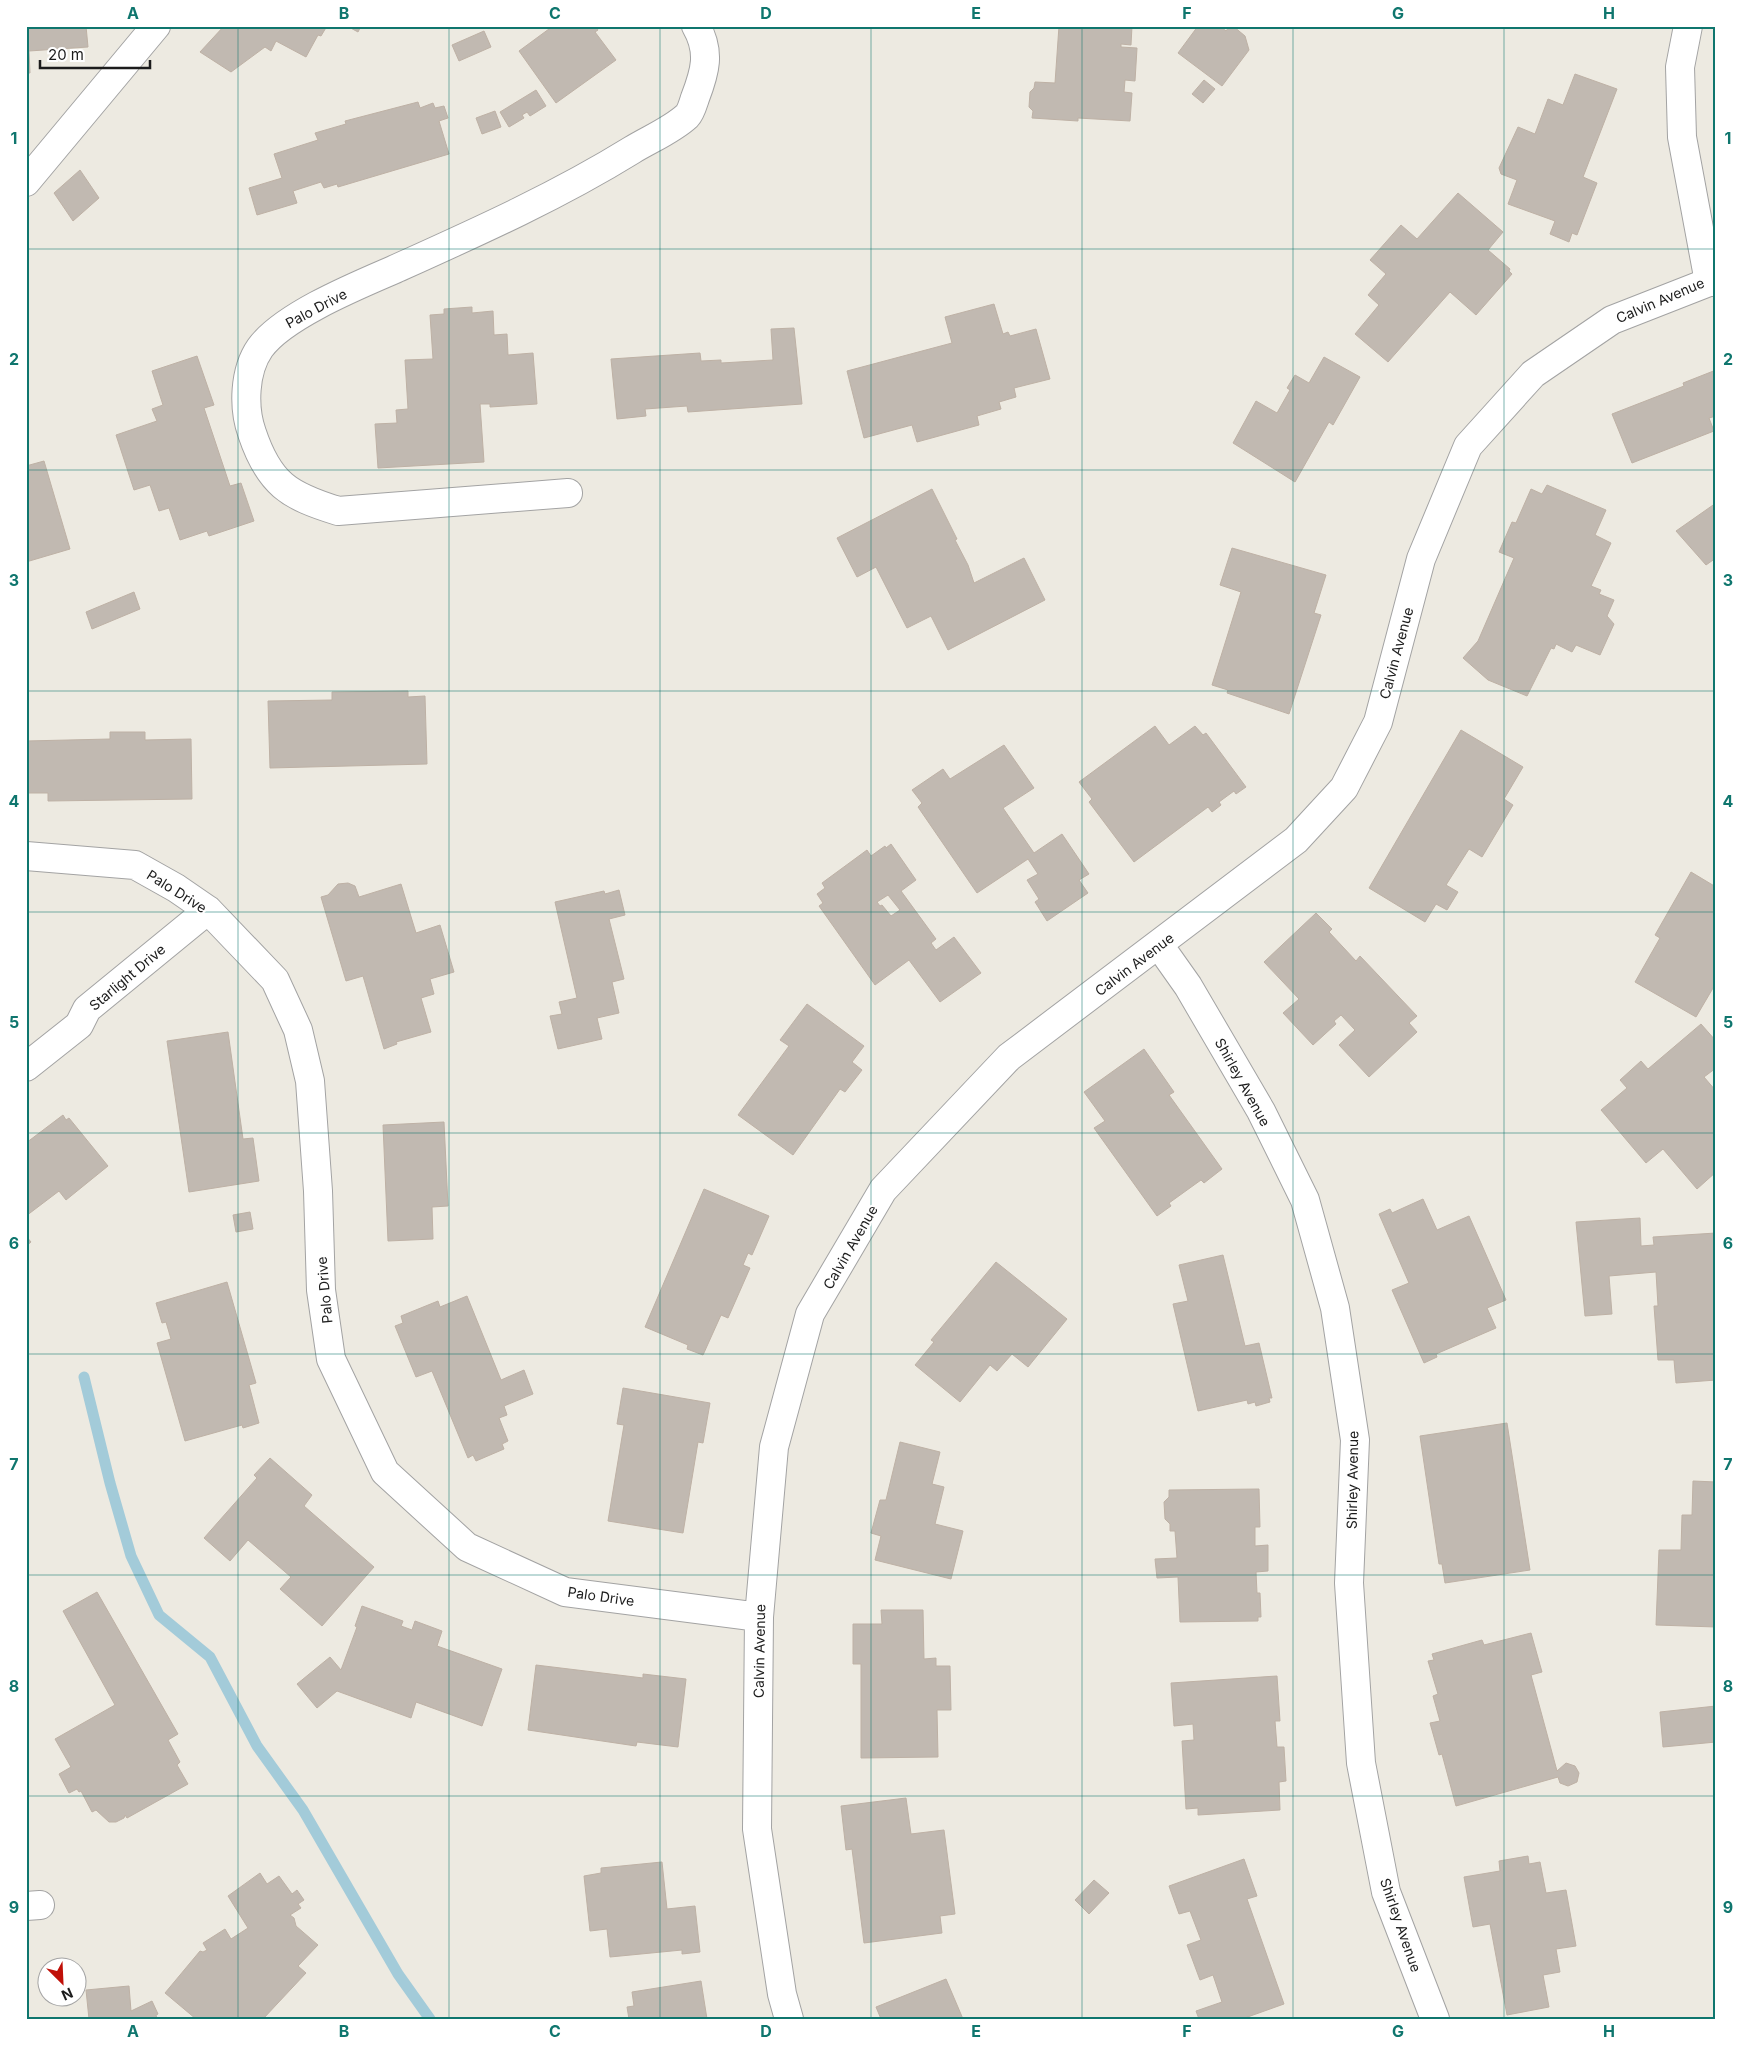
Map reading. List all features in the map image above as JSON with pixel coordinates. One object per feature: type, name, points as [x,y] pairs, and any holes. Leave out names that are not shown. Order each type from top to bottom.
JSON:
[{"type":"street","points":[[26,182],[156,26]]},
{"type":"street","name":"Palo Drive","points":[[568,493],[338,511],[305,501],[284,488],[269,472],[258,452],[246,418],[249,373],[259,349],[282,326],[353,288],[527,210],[601,170],[688,115],[706,70],[702,38],[696,26]]},
{"type":"street","name":"Calvin Avenue","points":[[789,2019],[782,1994],[757,1829],[759,1617],[774,1447],[810,1314],[883,1190],[1009,1057],[1296,840],[1344,788],[1378,722],[1421,559],[1468,446],[1533,374],[1588,336],[1612,320],[1712,282],[1682,137],[1680,67],[1688,26]]},
{"type":"street","name":"Palo Drive","points":[[26,856],[134,865],[176,888],[208,910],[275,980],[298,1030],[310,1081],[319,1220],[321,1290],[331,1359],[385,1472],[467,1547],[565,1592],[759,1617]]},
{"type":"street","name":"Starlight Drive","points":[[26,1067],[79,1025],[87,1008],[208,910]]},
{"type":"street","name":"Shirley Avenue","points":[[1159,944],[1188,986],[1261,1111],[1305,1200],[1335,1308],[1356,1440],[1350,1583],[1361,1763],[1386,1892],[1435,2019]]},
{"type":"building","points":[[26,26],[86,26],[88,47],[29,51],[30,73],[26,73]]},
{"type":"building","points":[[224,26],[327,26],[321,36],[318,35],[306,57],[276,41],[271,51],[265,47],[231,72],[200,52]]},
{"type":"building","points":[[347,26],[361,26],[358,32]]},
{"type":"building","points":[[553,26],[595,26],[598,30],[595,32],[616,60],[556,103],[519,51]]},
{"type":"building","points":[[1059,26],[1132,26],[1131,45],[1121,44],[1121,47],[1137,48],[1135,81],[1125,80],[1124,92],[1132,93],[1130,121],[1078,118],[1078,121],[1032,118],[1033,111],[1029,107],[1030,92],[1034,88],[1035,82],[1055,83]]},
{"type":"building","points":[[1198,26],[1220,26],[1226,31],[1230,26],[1233,26],[1245,36],[1249,50],[1222,86],[1178,53]]},
{"type":"building","points":[[484,31],[491,47],[459,61],[452,45]]},
{"type":"building","points":[[1575,74],[1617,89],[1583,177],[1597,183],[1577,235],[1572,233],[1569,242],[1550,234],[1555,221],[1508,204],[1517,180],[1501,174],[1499,168],[1518,127],[1535,134],[1548,99],[1563,105]]},
{"type":"building","points":[[1204,80],[1215,89],[1203,103],[1192,94]]},
{"type":"building","points":[[536,90],[546,106],[530,116],[527,112],[522,115],[524,118],[509,127],[500,112]]},
{"type":"building","points":[[418,102],[420,108],[433,103],[435,108],[444,106],[448,118],[439,121],[449,154],[338,187],[337,184],[324,188],[321,182],[293,191],[297,203],[257,215],[249,188],[282,178],[274,154],[318,140],[315,133],[346,124],[345,121]]},
{"type":"building","points":[[495,111],[501,127],[482,134],[476,118]]},
{"type":"building","points":[[80,170],[99,198],[73,221],[54,193]]},
{"type":"building","points":[[1458,193],[1503,232],[1488,250],[1510,269],[1509,271],[1512,274],[1476,315],[1450,292],[1388,362],[1355,334],[1379,305],[1368,295],[1386,274],[1370,260],[1401,225],[1417,239]]},
{"type":"building","points":[[994,304],[1003,334],[1008,332],[1010,336],[1036,329],[1050,379],[1014,388],[1016,397],[999,402],[1001,409],[977,416],[979,425],[917,442],[912,425],[864,438],[847,371],[952,343],[945,317]]},
{"type":"building","points":[[472,307],[472,313],[493,311],[494,335],[507,334],[508,355],[533,353],[537,404],[490,407],[490,404],[480,404],[484,462],[378,468],[375,424],[397,423],[396,410],[408,409],[405,360],[433,359],[430,315],[444,314],[444,309]]},
{"type":"building","points":[[794,328],[802,404],[688,412],[687,406],[645,409],[646,416],[617,419],[611,359],[700,353],[701,361],[721,360],[721,363],[773,360],[771,329]]},
{"type":"building","points":[[197,356],[214,405],[204,408],[230,486],[241,483],[254,521],[209,536],[207,531],[180,540],[169,508],[159,511],[150,485],[134,490],[116,435],[157,421],[152,409],[163,405],[152,371]]},
{"type":"building","points":[[1324,357],[1360,377],[1333,425],[1329,422],[1295,482],[1233,443],[1256,401],[1277,413],[1290,390],[1287,388],[1295,375],[1309,383]]},
{"type":"building","points":[[1716,370],[1716,416],[1709,418],[1714,431],[1632,463],[1612,414],[1684,386],[1683,383]]},
{"type":"building","points":[[44,461],[70,549],[26,562],[26,466]]},
{"type":"building","points":[[1547,485],[1606,510],[1595,535],[1611,543],[1591,586],[1601,590],[1599,594],[1614,600],[1607,616],[1614,624],[1600,655],[1576,645],[1572,652],[1556,644],[1554,649],[1551,648],[1527,696],[1488,680],[1463,658],[1478,641],[1514,558],[1499,552],[1512,522],[1516,523],[1531,489],[1542,494]]},
{"type":"building","points":[[932,489],[957,539],[955,540],[968,565],[974,583],[1024,558],[1045,600],[948,650],[931,616],[907,628],[876,567],[857,577],[837,538]]},
{"type":"building","points":[[1716,503],[1716,558],[1706,565],[1676,531]]},
{"type":"building","points":[[1232,548],[1326,575],[1314,613],[1321,615],[1289,714],[1227,693],[1228,690],[1212,685],[1241,592],[1220,585]]},
{"type":"building","points":[[134,592],[140,609],[92,629],[86,612]]},
{"type":"building","points":[[408,691],[408,697],[425,696],[427,764],[270,768],[268,701],[332,700],[332,692]]},
{"type":"building","points":[[1155,726],[1169,745],[1195,726],[1203,735],[1206,733],[1246,787],[1236,794],[1234,791],[1219,802],[1221,805],[1212,812],[1208,807],[1134,862],[1089,802],[1092,799],[1079,782]]},
{"type":"building","points":[[1461,730],[1523,767],[1504,799],[1513,805],[1482,857],[1469,849],[1446,885],[1458,892],[1447,910],[1436,904],[1425,922],[1369,888]]},
{"type":"building","points":[[110,732],[145,732],[145,740],[191,739],[192,799],[48,801],[48,793],[26,793],[26,741],[110,739]]},
{"type":"building","points":[[1004,745],[1034,788],[1003,808],[1034,853],[1062,834],[1089,874],[1079,880],[1088,893],[1047,921],[1035,902],[1039,899],[1027,880],[1038,874],[1028,859],[977,893],[918,807],[922,803],[912,790],[943,769],[950,779]]},
{"type":"building","points":[[891,844],[916,880],[901,891],[936,939],[931,943],[936,950],[954,937],[981,973],[940,1002],[909,960],[875,985],[819,906],[823,903],[817,894],[825,888],[822,883],[867,850],[871,856],[885,846],[886,848]],"holes":[[[888,895],[900,910],[891,916],[877,902]]]},
{"type":"building","points":[[1691,872],[1716,887],[1716,983],[1696,1017],[1635,982],[1660,938],[1655,935]]},
{"type":"building","points":[[348,883],[355,886],[359,897],[401,884],[416,933],[440,925],[454,972],[430,979],[434,994],[421,998],[431,1032],[396,1042],[397,1044],[384,1049],[363,976],[346,981],[321,897],[328,895],[338,884]]},
{"type":"building","points":[[619,890],[625,915],[609,919],[624,979],[612,982],[619,1013],[597,1018],[602,1039],[558,1049],[550,1016],[562,1014],[559,1002],[577,998],[555,902],[604,891],[605,894]]},
{"type":"building","points":[[1316,913],[1332,929],[1329,932],[1356,961],[1360,956],[1417,1016],[1409,1023],[1417,1032],[1369,1077],[1339,1045],[1355,1030],[1341,1015],[1334,1021],[1336,1024],[1313,1045],[1283,1013],[1299,999],[1264,962]]},
{"type":"building","points":[[807,1004],[864,1046],[852,1062],[862,1070],[845,1092],[840,1089],[793,1155],[738,1115],[789,1046],[780,1040]]},
{"type":"building","points":[[1701,1024],[1716,1041],[1716,1068],[1704,1077],[1716,1091],[1716,1172],[1697,1189],[1663,1149],[1646,1163],[1601,1110],[1627,1088],[1620,1080],[1641,1061],[1648,1069]]},
{"type":"building","points":[[228,1032],[243,1139],[253,1138],[259,1181],[189,1192],[167,1041]]},
{"type":"building","points":[[1144,1049],[1174,1092],[1169,1095],[1222,1169],[1204,1183],[1201,1180],[1169,1203],[1171,1206],[1157,1216],[1094,1128],[1105,1121],[1084,1092]]},
{"type":"building","points":[[63,1115],[66,1120],[69,1118],[108,1166],[66,1200],[59,1191],[26,1216],[26,1143]]},
{"type":"building","points":[[444,1122],[448,1206],[432,1207],[433,1239],[388,1241],[383,1125]]},
{"type":"building","points":[[704,1189],[769,1216],[752,1255],[748,1253],[743,1265],[750,1268],[728,1318],[721,1315],[703,1355],[687,1349],[688,1345],[645,1327]]},
{"type":"building","points":[[1423,1199],[1437,1230],[1469,1216],[1506,1300],[1487,1308],[1496,1328],[1436,1354],[1437,1357],[1424,1363],[1392,1290],[1409,1283],[1379,1214],[1390,1209],[1392,1213]]},
{"type":"building","points":[[250,1212],[253,1229],[236,1232],[233,1215]]},
{"type":"building","points":[[1640,1218],[1641,1246],[1654,1245],[1653,1237],[1716,1233],[1716,1380],[1676,1383],[1674,1360],[1658,1360],[1654,1306],[1658,1306],[1656,1272],[1609,1276],[1612,1314],[1585,1316],[1576,1222]]},
{"type":"building","points":[[26,1236],[31,1242],[26,1246]]},
{"type":"building","points":[[1223,1255],[1245,1346],[1259,1343],[1272,1398],[1269,1398],[1270,1402],[1256,1406],[1255,1402],[1248,1404],[1247,1400],[1198,1411],[1173,1304],[1188,1301],[1179,1265]]},
{"type":"building","points":[[996,1262],[1067,1319],[1028,1367],[1012,1354],[997,1371],[990,1365],[960,1402],[915,1365],[934,1342],[931,1340]]},
{"type":"building","points":[[227,1282],[256,1383],[249,1385],[259,1423],[243,1428],[242,1425],[185,1441],[157,1343],[171,1339],[166,1322],[162,1323],[156,1303]]},
{"type":"building","points":[[467,1296],[501,1380],[524,1370],[533,1394],[504,1406],[507,1415],[499,1418],[508,1441],[502,1444],[504,1449],[476,1461],[473,1455],[468,1458],[432,1371],[416,1377],[395,1326],[403,1323],[401,1316],[438,1301],[440,1307]]},
{"type":"building","points":[[623,1388],[710,1403],[703,1443],[698,1442],[683,1533],[608,1521],[624,1425],[617,1424]]},
{"type":"building","points":[[1507,1423],[1530,1570],[1445,1583],[1442,1564],[1439,1564],[1420,1436]]},
{"type":"building","points":[[900,1442],[940,1452],[932,1484],[944,1487],[935,1524],[963,1531],[951,1579],[875,1560],[881,1536],[871,1533],[880,1500],[886,1500]]},
{"type":"building","points":[[270,1458],[312,1495],[304,1506],[374,1567],[322,1626],[280,1589],[291,1577],[248,1540],[230,1561],[204,1538],[257,1478],[254,1475]]},
{"type":"building","points":[[1693,1481],[1716,1482],[1716,1627],[1656,1625],[1659,1550],[1681,1550],[1682,1515],[1692,1515]]},
{"type":"building","points":[[1259,1489],[1260,1527],[1255,1527],[1255,1546],[1268,1545],[1268,1571],[1256,1572],[1257,1593],[1260,1593],[1261,1617],[1258,1617],[1258,1621],[1180,1622],[1178,1577],[1157,1578],[1155,1559],[1177,1558],[1175,1531],[1170,1531],[1170,1524],[1165,1519],[1164,1502],[1169,1497],[1169,1490]]},
{"type":"building","points":[[97,1592],[178,1734],[168,1740],[180,1762],[177,1765],[188,1784],[127,1818],[125,1815],[124,1818],[116,1822],[109,1822],[96,1810],[92,1812],[81,1791],[79,1792],[77,1789],[69,1793],[59,1774],[71,1767],[55,1739],[115,1705],[63,1611]]},
{"type":"building","points":[[362,1606],[403,1621],[401,1626],[412,1630],[415,1621],[442,1631],[437,1646],[502,1669],[482,1726],[416,1702],[411,1718],[337,1691],[317,1708],[297,1684],[330,1657],[341,1670],[357,1627],[355,1626]]},
{"type":"building","points":[[881,1610],[923,1610],[924,1659],[936,1658],[936,1666],[950,1666],[951,1710],[937,1710],[938,1757],[861,1758],[861,1664],[853,1664],[853,1624],[882,1624]]},
{"type":"building","points":[[1531,1633],[1542,1672],[1531,1675],[1557,1771],[1566,1763],[1575,1766],[1579,1773],[1577,1782],[1568,1786],[1560,1783],[1558,1777],[1456,1806],[1442,1754],[1439,1755],[1430,1723],[1440,1721],[1433,1696],[1438,1694],[1428,1661],[1434,1660],[1432,1654],[1482,1640],[1484,1645]]},
{"type":"building","points":[[536,1665],[643,1678],[643,1674],[686,1679],[678,1747],[637,1742],[636,1746],[528,1730]]},
{"type":"building","points":[[1277,1676],[1280,1721],[1275,1721],[1277,1747],[1284,1747],[1286,1781],[1279,1782],[1280,1810],[1198,1815],[1198,1808],[1186,1809],[1182,1741],[1194,1740],[1193,1724],[1174,1726],[1171,1683]]},
{"type":"building","points":[[1716,1706],[1716,1742],[1663,1747],[1660,1712]]},
{"type":"building","points":[[906,1798],[911,1834],[944,1830],[955,1914],[940,1916],[942,1933],[864,1943],[852,1849],[846,1850],[841,1806]]},
{"type":"building","points":[[1528,1856],[1529,1864],[1540,1862],[1546,1893],[1566,1890],[1576,1946],[1556,1949],[1560,1972],[1543,1975],[1549,2007],[1507,2015],[1490,1924],[1473,1927],[1464,1877],[1500,1871],[1499,1861]]},
{"type":"building","points":[[1244,1859],[1257,1896],[1247,1899],[1284,2004],[1242,2019],[1199,2019],[1196,2011],[1222,2002],[1213,1975],[1200,1980],[1187,1945],[1201,1940],[1190,1911],[1179,1914],[1169,1886]]},
{"type":"building","points":[[662,1862],[667,1909],[695,1906],[700,1952],[682,1954],[682,1950],[610,1957],[607,1929],[590,1931],[584,1876],[601,1873],[601,1868]]},
{"type":"building","points":[[260,1873],[267,1884],[279,1876],[292,1894],[297,1890],[304,1900],[298,1904],[301,1908],[290,1915],[294,1918],[296,1926],[318,1945],[298,1966],[306,1973],[263,2019],[196,2019],[165,1993],[200,1951],[207,1950],[203,1943],[225,1929],[231,1939],[248,1928],[228,1896]]},
{"type":"building","points":[[1094,1880],[1109,1893],[1089,1914],[1075,1900]]},
{"type":"building","points":[[946,1979],[963,2019],[881,2019],[876,2007]]},
{"type":"building","points":[[701,1981],[707,2019],[629,2019],[627,2007],[634,2006],[632,1992]]},
{"type":"building","points":[[129,1986],[131,2011],[152,2001],[158,2014],[156,2015],[157,2019],[89,2019],[88,1990]]},
{"type":"waterway","points":[[84,1377],[110,1483],[131,1556],[159,1615],[210,1657],[257,1746],[303,1810],[398,1974],[430,2019]]}]
